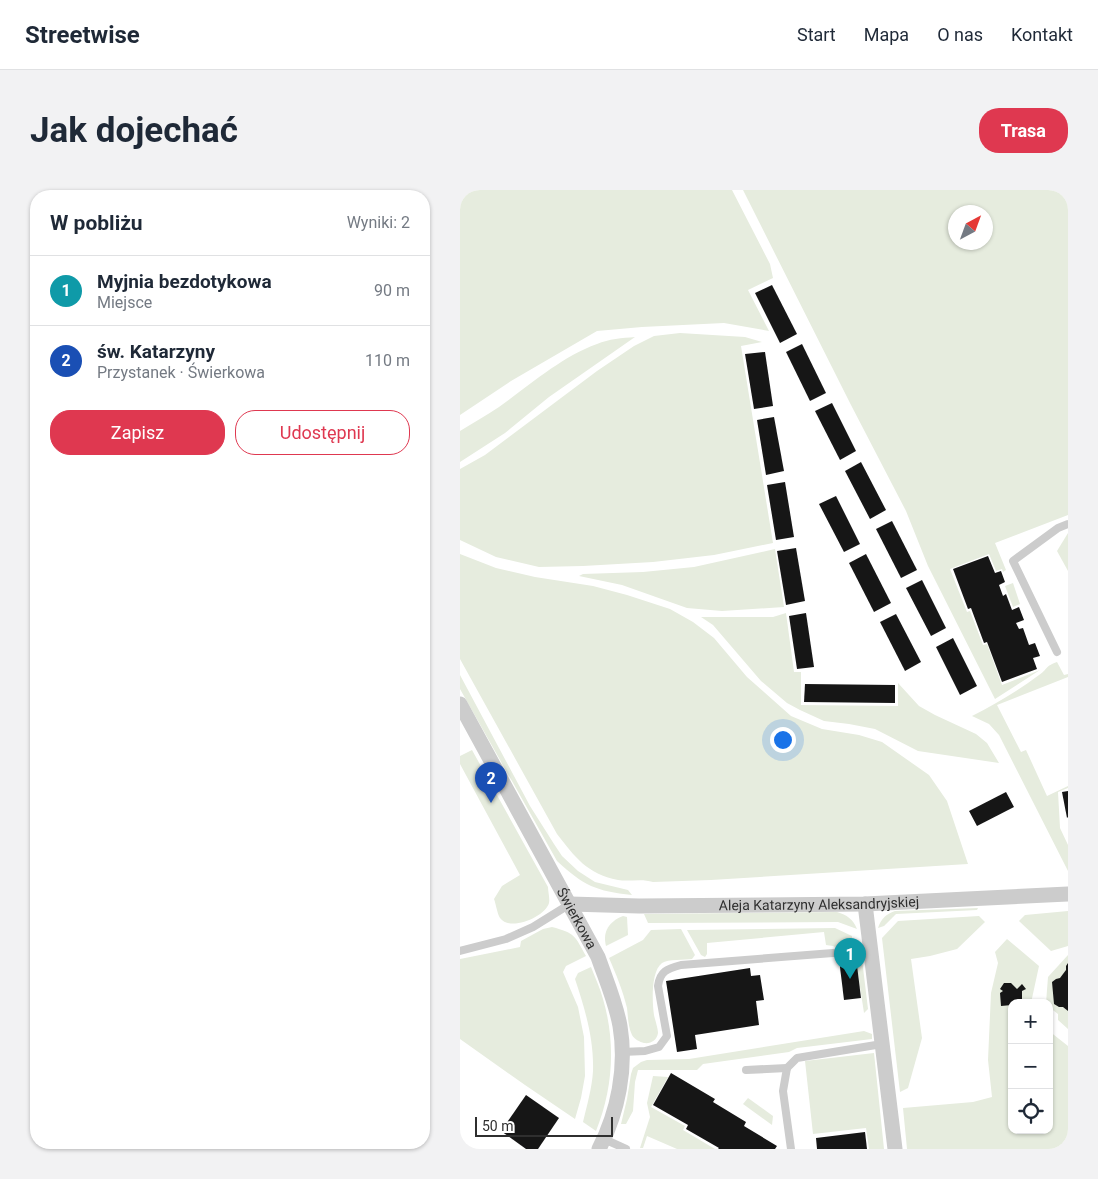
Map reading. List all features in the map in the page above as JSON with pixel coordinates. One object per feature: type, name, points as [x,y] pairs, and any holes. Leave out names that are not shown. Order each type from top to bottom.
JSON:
[{"type":"street","name":"Świerkowa","points":[[460,704],[598,957],[612,994],[620,1026],[623,1058],[618,1099],[602,1144]]},
{"type":"street","name":"Aleja Katarzyny Aleksandryjskiej","points":[[570,904],[639,906],[864,904],[1068,894]]},
{"type":"street","points":[[864,904],[895,1149]]},
{"type":"lane","points":[[1057,652],[1014,562],[1058,528],[1068,524]]},
{"type":"lane","points":[[460,951],[506,939],[533,927],[570,904]]},
{"type":"lane","points":[[622,1052],[645,1051],[659,1047],[667,1036],[658,986],[659,978],[668,969],[680,965],[833,953]]},
{"type":"lane","points":[[792,1149],[783,1091],[787,1068],[797,1058],[882,1044]]},
{"type":"lane","points":[[746,1070],[787,1068]]},
{"type":"lane","points":[[602,1144],[626,1149]]},
{"type":"shaded area","points":[[472,190],[732,190],[770,264],[773,278],[748,290],[769,331],[724,323],[597,331],[511,381],[460,415],[460,197]]},
{"type":"shaded area","points":[[743,190],[1068,190],[1068,515],[995,543],[1006,570],[1003,572],[1002,569],[996,571],[989,554],[950,569],[967,612],[970,611],[983,645],[987,644],[1002,685],[1040,670],[995,699],[928,566],[906,511]]},
{"type":"shaded area","points":[[680,333],[745,337],[762,342],[741,346],[773,543],[714,555],[653,562],[539,567],[496,557],[460,540],[460,469],[485,455],[597,371],[634,346],[654,336]]},
{"type":"shaded area","points":[[635,337],[549,397],[505,433],[460,462],[460,431],[499,407],[571,356],[602,342]]},
{"type":"shaded area","points":[[1068,533],[1068,571],[1057,551]]},
{"type":"shaded area","points":[[775,549],[784,607],[722,611],[687,608],[622,585],[579,576],[583,574],[643,572],[694,567]]},
{"type":"shaded area","points":[[460,554],[496,568],[535,577],[593,586],[627,595],[670,609],[693,622],[714,638],[747,677],[791,716],[822,729],[859,735],[882,742],[929,775],[947,801],[968,864],[653,882],[618,880],[598,874],[576,857],[557,834],[460,659]]},
{"type":"shaded area","points":[[1013,583],[1020,604],[1013,607],[1005,586]]},
{"type":"shaded area","points":[[786,613],[794,672],[801,672],[801,705],[898,706],[898,683],[919,706],[976,734],[987,743],[999,763],[918,751],[875,729],[824,721],[800,710],[787,703],[761,681],[713,625],[701,617],[773,617]]},
{"type":"shaded area","points":[[1057,662],[1064,675],[1068,674],[1068,677],[997,705],[1021,752],[1026,750],[1047,796],[1068,786],[1068,788],[1058,792],[1060,828],[1068,845],[1068,871],[999,735],[989,724],[972,716],[1015,692],[1050,665]]},
{"type":"shaded area","points":[[460,675],[530,806],[562,856],[578,871],[595,882],[628,890],[632,895],[609,892],[591,886],[583,882],[557,861],[460,689]]},
{"type":"shaded area","points":[[472,750],[548,887],[549,903],[546,908],[527,921],[511,924],[505,922],[498,914],[494,899],[502,886],[520,875],[460,764],[460,756]]},
{"type":"shaded area","points":[[978,908],[977,910],[896,914],[884,926],[878,928],[884,917],[895,911]]},
{"type":"shaded area","points":[[1068,911],[1068,946],[1051,951],[1019,921],[1025,915]]},
{"type":"shaded area","points":[[837,912],[849,918],[857,929],[838,922],[648,923],[644,914]]},
{"type":"shaded area","points":[[623,916],[627,917],[628,935],[606,946],[605,936],[608,927]]},
{"type":"shaded area","points":[[979,916],[985,922],[957,949],[911,959],[922,1038],[908,1088],[900,1092],[882,938],[898,921]]},
{"type":"shaded area","points":[[552,927],[574,936],[586,956],[566,966],[563,972],[578,1007],[584,1037],[585,1076],[575,1119],[460,1039],[460,959],[520,947],[521,941],[543,929]]},
{"type":"shaded area","points":[[835,928],[852,936],[852,939],[835,947],[826,945],[824,932],[707,943],[707,954],[705,957],[701,955],[687,930]]},
{"type":"shaded area","points":[[681,929],[695,955],[692,959],[672,960],[662,963],[658,967],[654,980],[653,995],[654,1015],[658,1033],[653,1041],[642,1043],[632,1035],[627,1008],[609,958],[643,940],[651,930]]},
{"type":"shaded area","points":[[1007,939],[1039,966],[1032,999],[1008,999],[1008,1134],[1053,1134],[1053,1034],[1068,1046],[1068,1149],[907,1149],[903,1108],[973,1102],[992,1097],[988,1060],[991,993],[998,963],[995,952]]},
{"type":"shaded area","points":[[860,943],[868,1009],[864,1013],[855,954],[840,955],[839,952],[853,944]]},
{"type":"shaded area","points":[[1068,955],[1068,1029],[1058,1020],[1058,1014],[1053,1010],[1053,999],[1046,999],[1048,977]]},
{"type":"shaded area","points":[[591,967],[602,995],[610,1032],[611,1049],[611,1066],[606,1099],[596,1131],[583,1122],[592,1084],[593,1059],[588,1024],[575,979],[578,973]]},
{"type":"shaded area","points":[[864,1031],[872,1034],[872,1039],[797,1048],[789,1052],[703,1064],[697,1070],[638,1070],[635,1082],[633,1111],[626,1124],[621,1124],[631,1074],[633,1068],[641,1062],[647,1060],[689,1059]]},
{"type":"shaded area","points":[[874,1053],[884,1149],[869,1149],[866,1128],[813,1134],[805,1061]]},
{"type":"shaded area","points":[[653,1076],[668,1077],[651,1107],[685,1126],[683,1130],[715,1149],[677,1149],[647,1136],[643,1148],[640,1148],[650,1117],[647,1103]]},
{"type":"shaded area","points":[[748,1098],[773,1116],[772,1125],[743,1104]]},
{"type":"building","points":[[772,285],[797,334],[780,343],[755,293]]},
{"type":"building","points":[[802,344],[826,393],[810,401],[786,352]]},
{"type":"building","points":[[765,352],[773,406],[754,409],[745,354]]},
{"type":"building","points":[[832,403],[856,451],[840,460],[815,411]]},
{"type":"building","points":[[774,417],[784,471],[766,475],[757,420]]},
{"type":"building","points":[[861,462],[886,510],[870,519],[845,471]]},
{"type":"building","points":[[785,482],[794,537],[776,540],[767,485]]},
{"type":"building","points":[[836,496],[860,544],[844,552],[819,504]]},
{"type":"building","points":[[892,521],[917,570],[901,578],[876,529]]},
{"type":"building","points":[[796,548],[805,601],[786,605],[777,551]]},
{"type":"building","points":[[866,554],[891,603],[874,612],[849,563]]},
{"type":"building","points":[[988,556],[995,573],[1001,571],[1005,582],[999,585],[1003,596],[1006,594],[1012,610],[1019,607],[1024,620],[1016,623],[1019,629],[1023,628],[1029,645],[1035,643],[1040,656],[1033,658],[1037,669],[1002,682],[987,642],[984,643],[971,608],[968,609],[953,569]]},
{"type":"building","points":[[922,580],[946,628],[931,636],[906,588]]},
{"type":"building","points":[[806,613],[814,667],[797,669],[789,616]]},
{"type":"building","points":[[896,614],[921,662],[905,671],[880,622]]},
{"type":"building","points":[[953,638],[977,686],[960,695],[936,647]]},
{"type":"building","points":[[805,684],[895,685],[895,703],[804,702]]},
{"type":"building","points":[[1068,791],[1068,817],[1067,818],[1062,792]]},
{"type":"building","points":[[1006,792],[1014,807],[977,826],[969,811]]},
{"type":"building","points":[[856,957],[861,998],[844,1000],[839,959]]},
{"type":"building","points":[[1068,963],[1068,1011],[1054,1004],[1052,982],[1060,978],[1066,970]]},
{"type":"building","points":[[750,968],[751,976],[760,975],[764,1000],[756,1001],[759,1025],[695,1035],[697,1049],[677,1052],[666,981]]},
{"type":"building","points":[[1004,983],[1011,983],[1017,989],[1022,984],[1026,989],[1022,991],[1022,999],[1008,999],[1008,1005],[1001,1006],[1000,993],[1003,991],[1000,989]]},
{"type":"building","points":[[671,1073],[715,1099],[713,1102],[746,1122],[744,1126],[777,1146],[775,1149],[718,1149],[686,1129],[688,1125],[653,1105]]},
{"type":"building","points":[[526,1095],[559,1118],[538,1149],[526,1149],[501,1131]]},
{"type":"building","points":[[865,1132],[867,1149],[817,1149],[816,1138]]},
{"type":"place","name":"św. Katarzyny","points":[[491,803]]},
{"type":"place","name":"Myjnia bezdotykowa","points":[[850,979]]}]
